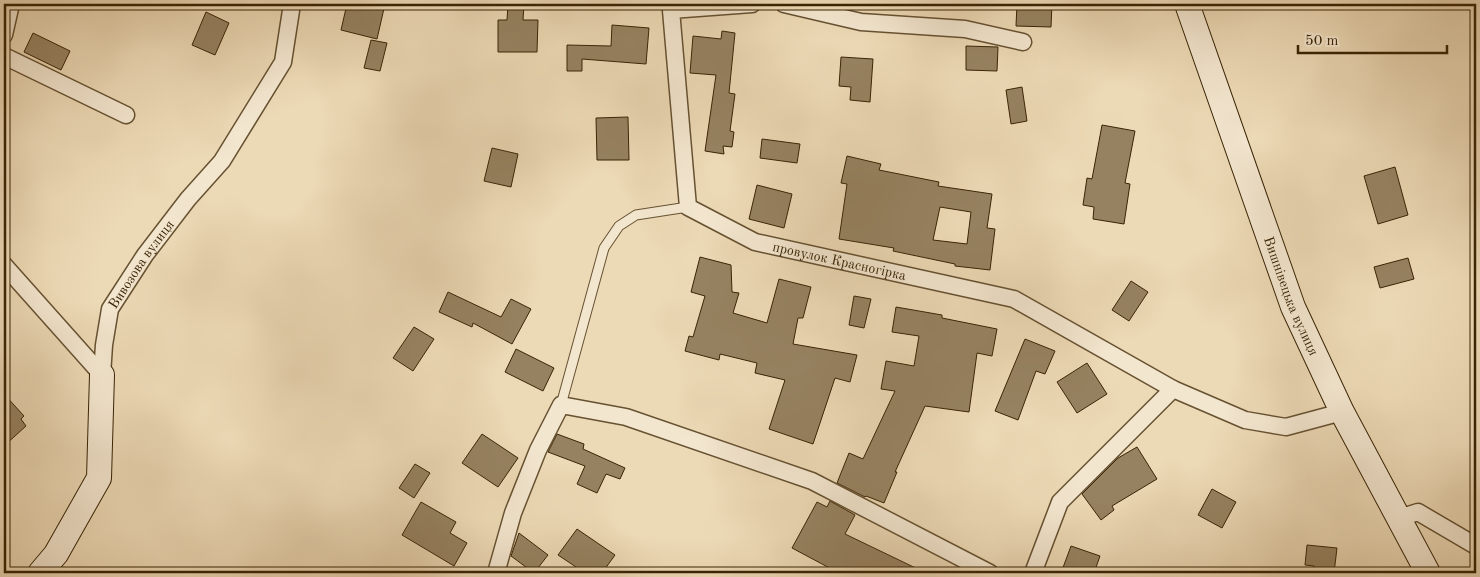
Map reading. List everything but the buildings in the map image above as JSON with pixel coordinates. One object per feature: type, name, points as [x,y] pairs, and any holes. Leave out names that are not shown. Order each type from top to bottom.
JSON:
[{"type":"main road","name":"Вишнівецька вулиця","points":[[1187,4],[1293,307],[1342,412],[1428,573]]},
{"type":"main road","name":"Вивозова вулиця","points":[[40,573],[56,554],[99,478],[102,375]]},
{"type":"street","points":[[4,35],[11,4]]},
{"type":"street","name":"Вивозова вулиця","points":[[102,375],[104,345],[110,309],[145,254],[188,199],[222,161],[283,62],[292,4]]},
{"type":"street","points":[[688,207],[667,7],[752,4]]},
{"type":"street","points":[[784,4],[861,22],[965,29],[1023,42]]},
{"type":"street","points":[[4,56],[126,115]]},
{"type":"street","name":"провулок Красногірка","points":[[688,207],[755,242],[1014,300],[1173,389],[1245,420],[1286,427],[1342,412]]},
{"type":"street","points":[[4,265],[102,375]]},
{"type":"street","points":[[1032,573],[1060,502],[1173,389]]},
{"type":"street","points":[[496,573],[513,513],[538,450],[561,405],[626,417],[812,481],[990,573]]},
{"type":"street","points":[[1398,518],[1418,512],[1476,546]]},
{"type":"lane","points":[[561,405],[604,248],[619,226],[636,215],[688,207]]}]
